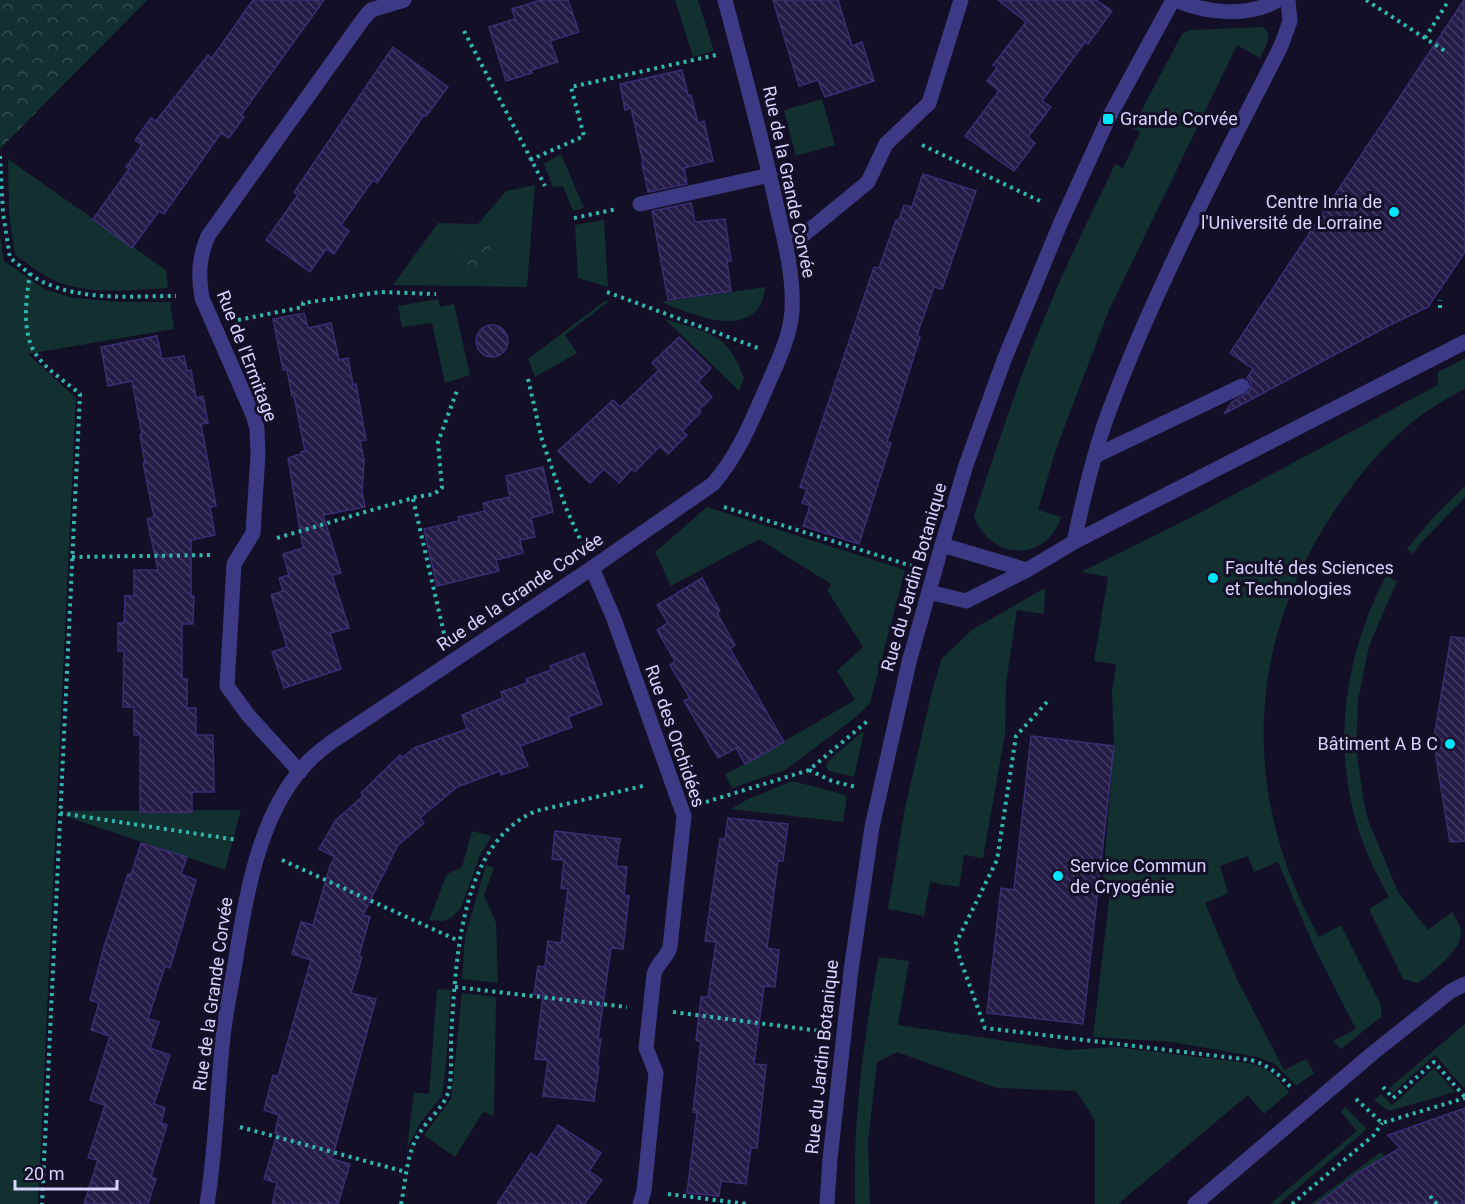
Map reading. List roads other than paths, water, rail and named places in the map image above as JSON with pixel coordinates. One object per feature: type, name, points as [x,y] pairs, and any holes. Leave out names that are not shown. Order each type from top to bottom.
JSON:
[{"type":"street","name":"Rue de l'Ermitage","points":[[300,772],[248,715],[227,686],[234,564],[253,533],[258,455],[257,428],[202,298],[199,268],[201,252],[208,236],[364,18],[371,10],[404,0]]},
{"type":"street","name":"Rue de la Grande Corvée","points":[[207,1204],[214,1165],[223,1034],[248,892],[260,846],[283,798],[300,772],[313,756],[336,739],[713,484],[740,447],[780,356],[787,338],[792,312],[792,285],[770,175],[724,0]]},
{"type":"street","points":[[785,242],[801,237],[868,182],[886,144],[929,103],[961,0]]},
{"type":"street","points":[[1174,0],[1211,10],[1234,11],[1256,9],[1278,0]]},
{"type":"street","name":"Rue du Jardin Botanique","points":[[827,1204],[844,1034],[872,827],[902,693],[942,545],[966,465],[1000,370],[1065,212],[1108,119],[1174,0]]},
{"type":"street","points":[[1074,542],[1108,414],[1166,276],[1281,46],[1290,21],[1288,0]]},
{"type":"street","points":[[640,204],[770,175]]},
{"type":"street","points":[[929,592],[966,601],[1027,570],[1074,542],[1465,342]]},
{"type":"street","points":[[1095,456],[1242,386]]},
{"type":"street","points":[[942,545],[1027,570]]},
{"type":"street","name":"Rue des Orchidées","points":[[592,568],[614,619],[684,816],[669,948],[668,953],[656,967],[646,1048],[656,1073],[642,1198]]},
{"type":"street","points":[[1195,1204],[1373,1053],[1451,991],[1465,984]]},
{"type":"place","name":"Grande Corvée","points":[[1108,119]]},
{"type":"place","name":"Centre Inria de l'Université de Lorraine","points":[[1394,212]]},
{"type":"place","name":"Faculté des Sciences et Technologies","points":[[1213,578]]},
{"type":"place","name":"Bâtiment A B C","points":[[1450,744]]},
{"type":"place","name":"Service Commun de Cryogénie","points":[[1058,876]]}]
